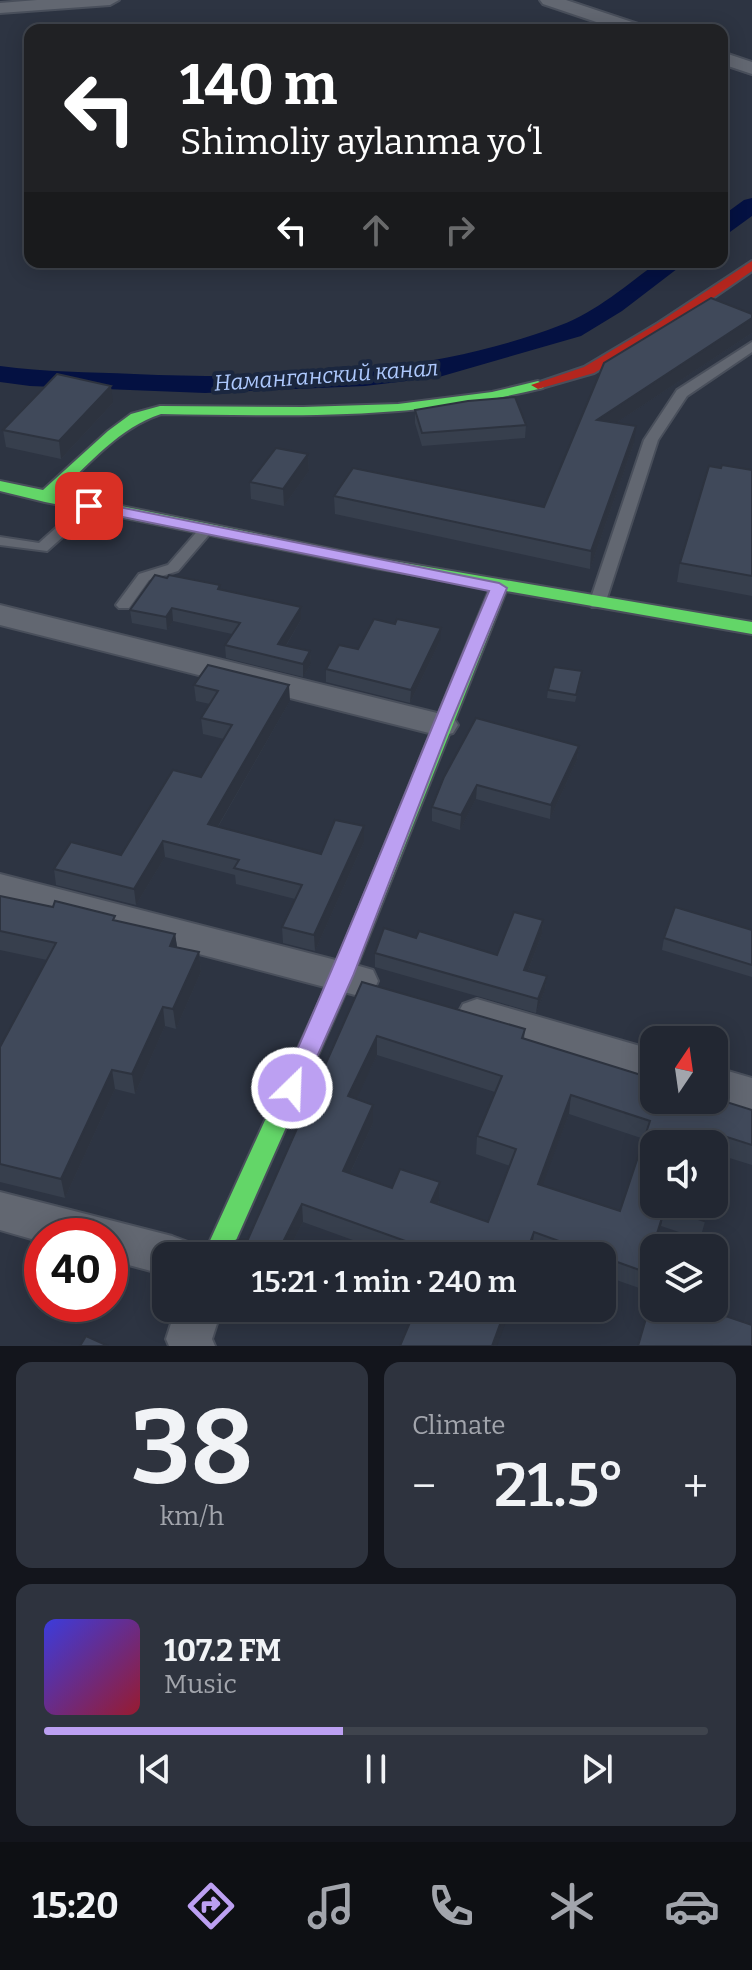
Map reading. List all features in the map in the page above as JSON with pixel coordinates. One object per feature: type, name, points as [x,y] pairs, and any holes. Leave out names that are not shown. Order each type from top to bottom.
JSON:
[{"type":"street","points":[[0,8],[110,0]]},
{"type":"street","points":[[549,0],[620,24]]},
{"type":"street","points":[[728,60],[752,68]]},
{"type":"street","points":[[45,497],[113,434],[136,417],[160,410],[410,410],[510,393],[589,370],[663,326],[752,265]]},
{"type":"street","points":[[0,486],[499,588],[752,628]]},
{"type":"street","points":[[222,1242],[342,976],[499,588]]},
{"type":"street","points":[[0,615],[441,725]]},
{"type":"street","points":[[0,888],[386,989]]},
{"type":"street","points":[[445,1006],[640,1063]]},
{"type":"street","points":[[728,1088],[752,1095]]},
{"type":"street","points":[[0,1211],[27,1218]]},
{"type":"street","points":[[128,1245],[152,1251]]},
{"type":"street","points":[[192,1346],[189,1339],[194,1322]]},
{"type":"lane","points":[[597,604],[651,440],[682,393],[752,346]]},
{"type":"lane","points":[[0,541],[42,548],[89,506]]},
{"type":"lane","points":[[124,605],[144,577],[173,568],[206,530]]},
{"type":"building","points":[[711,298],[752,314],[752,318],[597,420],[636,426],[591,551],[334,496],[353,468],[544,507],[604,363]]},
{"type":"building","points":[[57,374],[111,386],[59,441],[3,430]]},
{"type":"building","points":[[515,397],[526,425],[422,433],[415,410],[468,401]]},
{"type":"building","points":[[276,448],[308,454],[283,489],[250,482]]},
{"type":"building","points":[[722,465],[752,470],[752,576],[680,563],[709,466],[721,468]]},
{"type":"building","points":[[155,575],[220,585],[218,589],[301,607],[278,644],[310,651],[303,664],[225,645],[240,623],[172,608],[166,617],[130,610]]},
{"type":"building","points":[[374,619],[395,624],[397,619],[441,628],[411,690],[326,669],[339,645],[358,649]]},
{"type":"building","points":[[208,665],[289,685],[208,824],[321,854],[335,820],[364,826],[314,935],[282,927],[302,885],[234,868],[239,860],[163,841],[134,889],[54,869],[71,842],[121,855],[173,770],[201,777],[232,725],[201,718],[218,691],[194,685]]},
{"type":"building","points":[[554,667],[582,671],[576,695],[548,690]]},
{"type":"building","points":[[476,718],[579,746],[551,805],[477,785],[461,815],[432,807],[444,777]]},
{"type":"building","points":[[0,896],[53,907],[55,901],[115,916],[113,920],[175,934],[170,946],[199,952],[173,1009],[163,1007],[132,1074],[112,1070],[61,1179],[0,1164],[0,1047],[56,943],[0,931]]},
{"type":"building","points":[[675,907],[752,930],[752,965],[664,938]]},
{"type":"building","points":[[514,912],[543,920],[524,970],[547,976],[538,999],[375,953],[384,928],[416,938],[419,931],[497,955]]},
{"type":"building","points":[[362,982],[525,1029],[522,1038],[640,1075],[640,1114],[728,1114],[728,1102],[752,1110],[752,1145],[728,1137],[728,1130],[647,1130],[650,1121],[571,1095],[538,1184],[620,1211],[640,1151],[640,1218],[662,1218],[657,1234],[640,1234],[640,1270],[616,1262],[616,1242],[562,1242],[534,1232],[530,1242],[408,1242],[302,1204],[283,1242],[235,1241],[248,1239]],"holes":[[[377,1036],[502,1076],[477,1136],[516,1149],[488,1222],[431,1202],[440,1182],[400,1169],[392,1188],[343,1171],[373,1105],[348,1096]]]},
{"type":"building","points":[[728,1317],[752,1325],[752,1346],[638,1346],[645,1322],[728,1322]]},
{"type":"building","points":[[410,1322],[501,1322],[492,1346],[400,1346]]},
{"type":"building","points":[[86,1336],[108,1346],[80,1346]]},
{"type":"waterway","name":"Наманганский канал","points":[[728,223],[752,205]]},
{"type":"waterway","name":"Наманганский канал","points":[[0,374],[205,385],[365,378],[439,369],[572,330],[613,306],[666,268]]},
{"type":"traffic: fast","points":[[45,497],[113,434],[136,417],[160,410],[303,412],[398,409],[492,396],[538,385]]},
{"type":"traffic: fast","points":[[0,486],[375,563],[752,628]]},
{"type":"traffic: fast","points":[[222,1242],[342,976],[499,588]]},
{"type":"traffic: jam","points":[[538,385],[589,370],[663,326],[752,265]]},
{"type":"route","points":[[89,506],[330,557],[499,588],[342,976],[292,1088]]}]
